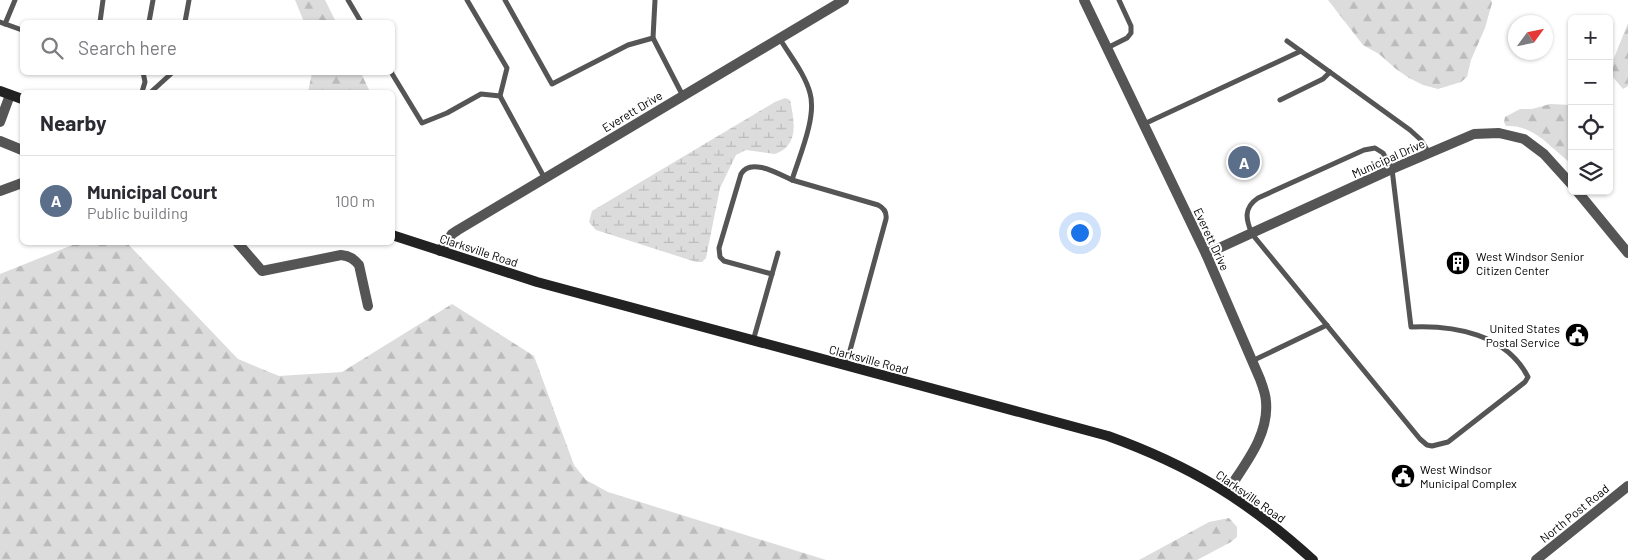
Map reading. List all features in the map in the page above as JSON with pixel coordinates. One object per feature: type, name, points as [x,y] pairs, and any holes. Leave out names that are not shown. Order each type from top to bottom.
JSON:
[{"type":"street","name":"Everett Drive","points":[[440,251],[452,234],[458,230],[544,177],[844,0]]},
{"type":"street","name":"Everett Drive","points":[[1084,0],[1206,254],[1266,397],[1266,420],[1260,438],[1227,492]]},
{"type":"street","points":[[0,91],[20,98]]},
{"type":"street","points":[[0,122],[10,95]]},
{"type":"street","name":"Municipal Drive","points":[[1206,254],[1392,169],[1474,134],[1489,132],[1510,135],[1524,140],[1535,146],[1553,162],[1568,180]]},
{"type":"street","points":[[0,141],[20,149]]},
{"type":"street","points":[[0,191],[20,184]]},
{"type":"street","points":[[1580,195],[1628,253]]},
{"type":"street","name":"Clarksville Road","points":[[395,236],[537,282],[1108,436],[1172,462],[1227,492],[1278,529],[1313,560]]},
{"type":"street","points":[[240,245],[262,271],[341,255],[348,256],[355,260],[359,266],[368,306]]},
{"type":"street","name":"North Post Road","points":[[1536,560],[1628,486]]},
{"type":"lane","points":[[15,0],[3,23],[20,29]]},
{"type":"lane","points":[[100,20],[103,0]]},
{"type":"lane","points":[[149,20],[153,0]]},
{"type":"lane","points":[[185,20],[189,0]]},
{"type":"lane","points":[[348,0],[360,20]]},
{"type":"lane","points":[[467,0],[507,68],[500,96],[544,177]]},
{"type":"lane","points":[[504,0],[552,84],[628,45],[653,38]]},
{"type":"lane","points":[[655,0],[653,38],[683,96]]},
{"type":"lane","points":[[1107,48],[1127,38],[1131,33],[1131,26],[1119,0]]},
{"type":"lane","points":[[780,38],[804,80],[811,97],[811,115],[792,180]]},
{"type":"lane","points":[[1287,41],[1410,130],[1421,140],[1429,153]]},
{"type":"lane","points":[[1144,124],[1301,51]]},
{"type":"lane","points":[[1280,100],[1323,79],[1330,72]]},
{"type":"lane","points":[[143,90],[145,82],[144,75]]},
{"type":"lane","points":[[153,90],[170,75]]},
{"type":"lane","points":[[393,75],[422,123],[446,113],[481,94],[500,96]]},
{"type":"lane","points":[[1370,148],[1375,148],[1383,153],[1392,169],[1411,327],[1447,327],[1481,336],[1497,343],[1511,354],[1524,370],[1528,380],[1452,438],[1435,446],[1427,446],[1423,442],[1252,234],[1248,220],[1247,209],[1254,201],[1370,148]]},
{"type":"lane","points":[[772,274],[724,261],[720,257],[719,248],[741,174],[749,167],[772,171],[792,180],[883,208],[886,213],[886,219],[845,366]]},
{"type":"lane","points":[[753,341],[778,253]]},
{"type":"lane","points":[[1252,361],[1327,325]]},
{"type":"green space","points":[[295,0],[325,0],[335,20],[303,20]]},
{"type":"green space","points":[[1328,0],[1491,0],[1492,3],[1485,28],[1471,60],[1467,77],[1461,82],[1438,89],[1423,85],[1409,78],[1379,54],[1363,45]]},
{"type":"green space","points":[[1628,23],[1628,86],[1623,89],[1613,77],[1614,58]]},
{"type":"green space","points":[[312,75],[362,75],[369,90],[308,90]]},
{"type":"green space","points":[[785,98],[790,100],[792,108],[794,124],[792,138],[783,150],[775,154],[746,150],[736,155],[720,188],[706,258],[702,262],[696,262],[596,230],[589,222],[592,211],[775,102]]},
{"type":"green space","points":[[1550,104],[1568,105],[1568,161],[1534,133],[1516,126],[1506,126],[1504,122],[1505,117],[1520,109],[1532,109]]},
{"type":"green space","points":[[72,245],[129,245],[238,359],[279,376],[342,372],[452,304],[534,356],[574,465],[586,480],[608,492],[826,560],[0,560],[0,274]]},
{"type":"green space","points":[[1229,518],[1237,527],[1237,537],[1197,560],[1139,560],[1209,522]]},
{"type":"place","name":"Municipal Court","points":[[1244,162]]},
{"type":"place","name":"West Windsor Senior Citizen Center","points":[[1458,263]]},
{"type":"place","name":"United States Postal Service","points":[[1577,335]]},
{"type":"place","name":"West Windsor Municipal Complex","points":[[1403,476]]}]
